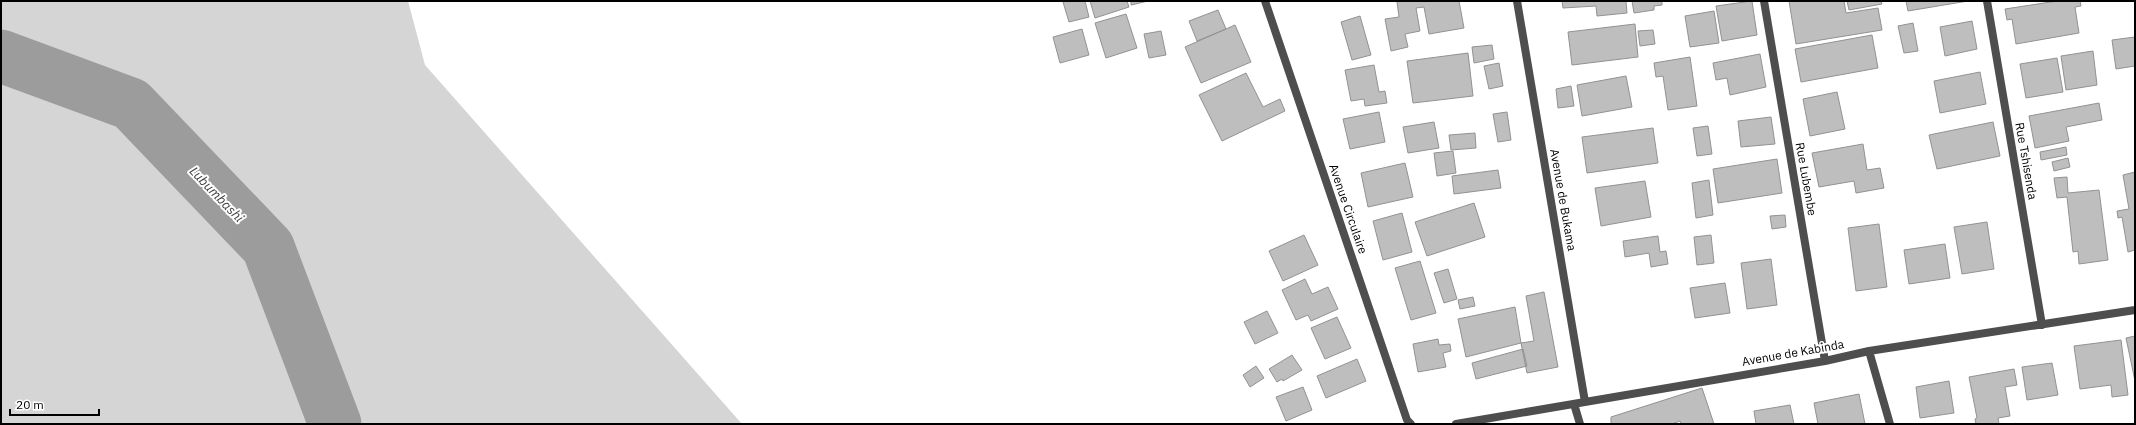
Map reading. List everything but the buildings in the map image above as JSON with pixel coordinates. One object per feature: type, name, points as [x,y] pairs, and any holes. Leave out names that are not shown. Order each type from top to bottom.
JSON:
[{"type":"street","name":"Avenue Circulaire","points":[[1264,1],[1407,420],[1411,424]]},
{"type":"street","name":"Avenue de Bukama","points":[[1517,1],[1585,402]]},
{"type":"street","name":"Rue Lubembe","points":[[1764,1],[1825,361]]},
{"type":"street","name":"Rue Tshisenda","points":[[1987,1],[2042,325]]},
{"type":"street","name":"Avenue de Kabinda","points":[[1456,424],[1825,361],[1869,351],[2135,310]]},
{"type":"street","points":[[1869,351],[1890,424]]},
{"type":"street","points":[[1574,404],[1580,424]]},
{"type":"shaded area","points":[[1,1],[408,1],[425,65],[742,424],[1,424]]},
{"type":"waterway","name":"Lubumbashi","points":[[1,56],[131,104],[268,247],[335,424]]}]
